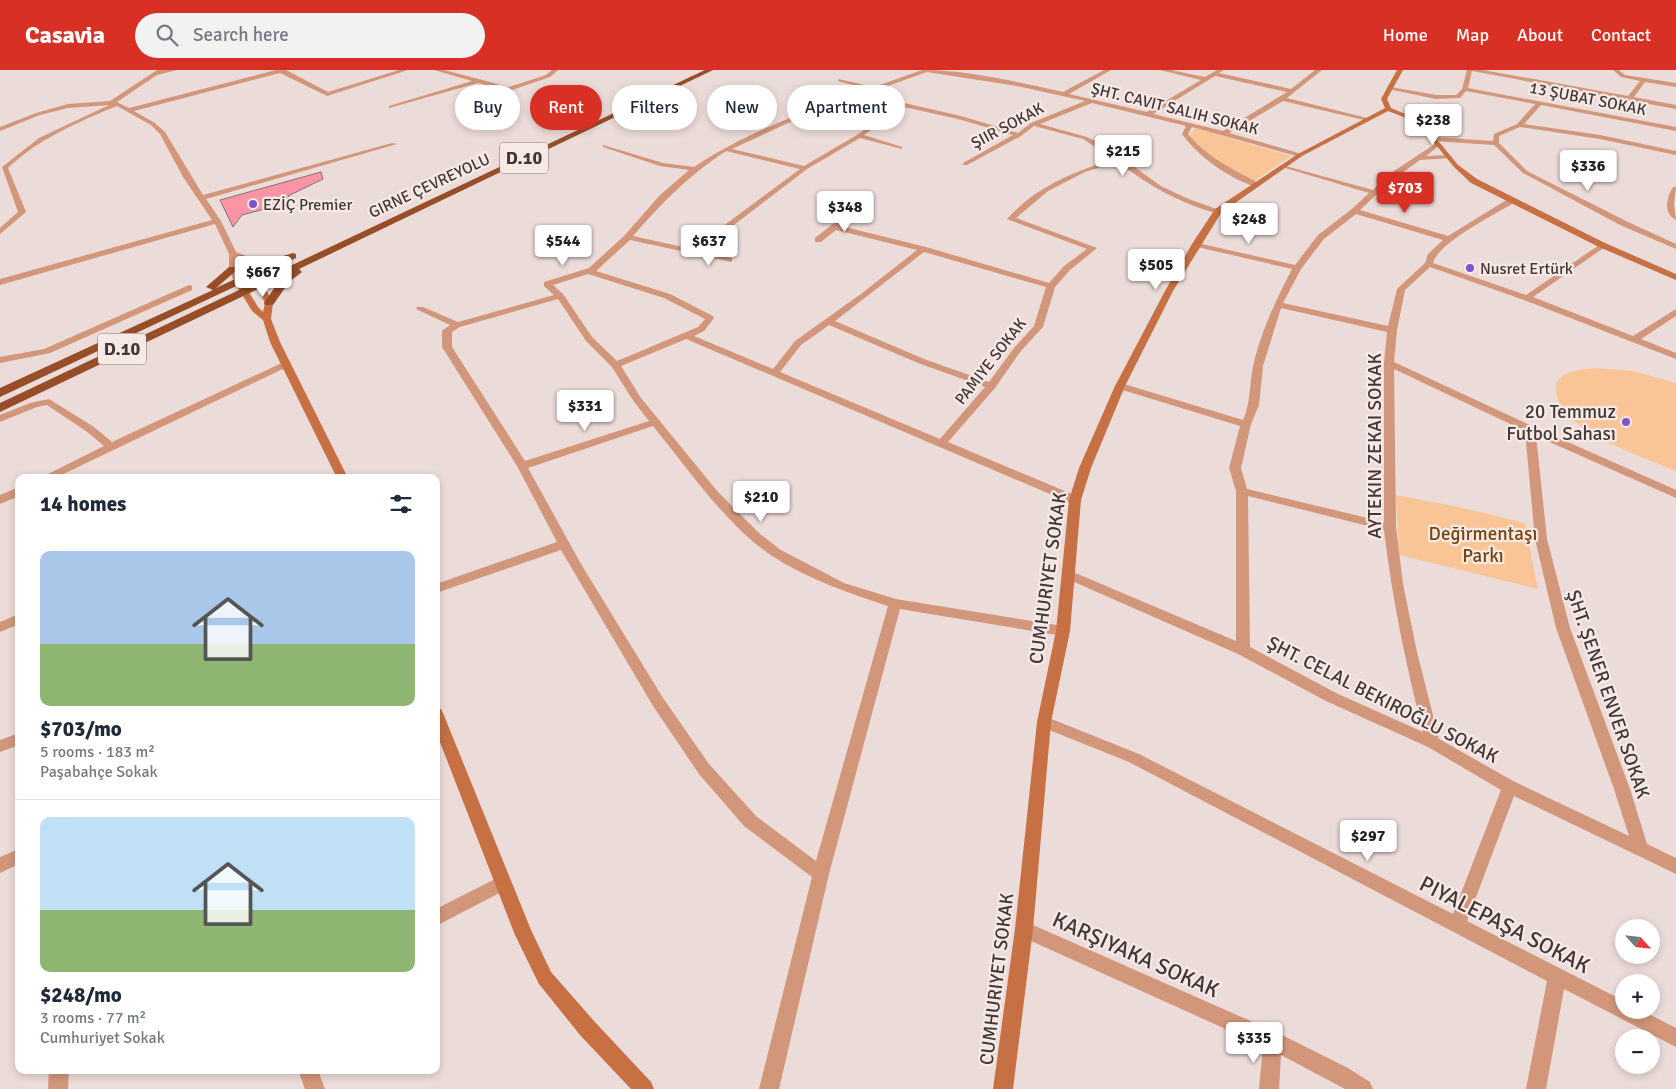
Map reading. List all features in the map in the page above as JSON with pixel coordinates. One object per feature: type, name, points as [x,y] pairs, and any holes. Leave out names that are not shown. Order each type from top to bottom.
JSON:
[{"type":"highway","name":"D.10","points":[[602,112],[694,70]]},
{"type":"highway","name":"GIRNE ÇEVREYOLU","points":[[0,408],[241,286],[318,256],[710,70]]},
{"type":"highway","name":"GIRNE ÇEVREYOLU","points":[[238,256],[265,263],[304,251],[257,279]]},
{"type":"highway","points":[[269,303],[286,280],[318,256]]},
{"type":"highway","points":[[179,309],[222,280],[233,269]]},
{"type":"highway","name":"GIRNE ÇEVREYOLU","points":[[0,392],[179,309],[241,286]]},
{"type":"street","points":[[0,232],[22,212],[4,168],[14,157],[80,118],[114,103],[158,72],[174,70]]},
{"type":"street","points":[[129,110],[282,70],[327,94],[405,70]]},
{"type":"street","points":[[437,70],[508,89],[548,76],[555,70]]},
{"type":"street","points":[[885,85],[926,70]]},
{"type":"street","name":"ŞHT. CAVIT SALIH SOKAK","points":[[926,70],[1064,94],[1224,133],[1300,155]]},
{"type":"street","points":[[1064,94],[1108,70]]},
{"type":"street","points":[[1162,70],[1205,79]]},
{"type":"street","points":[[1224,133],[1282,98],[1319,70]]},
{"type":"street","points":[[1400,70],[1384,99],[1388,109],[1408,117],[1474,181],[1602,245],[1676,277]]},
{"type":"street","points":[[1465,89],[1472,70],[1630,98],[1673,115]]},
{"type":"street","points":[[1508,75],[1516,70]]},
{"type":"street","points":[[1616,70],[1623,76],[1676,85]]},
{"type":"street","points":[[1149,114],[1218,72],[1290,91]]},
{"type":"street","points":[[980,78],[986,74]]},
{"type":"street","points":[[840,80],[859,85]]},
{"type":"street","points":[[1630,98],[1644,80]]},
{"type":"street","points":[[391,107],[478,82]]},
{"type":"street","name":"13 ŞUBAT SOKAK","points":[[1391,89],[1449,97],[1458,97],[1465,89],[1540,103],[1673,115],[1676,129]]},
{"type":"street","points":[[1282,98],[1368,119]]},
{"type":"street","name":"ŞIIR SOKAK","points":[[965,164],[1019,135],[1033,124],[1091,101]]},
{"type":"street","points":[[0,129],[38,114],[68,106],[114,103],[153,124],[163,133],[238,256],[257,279],[269,303],[267,319],[275,342],[341,474]]},
{"type":"street","points":[[1540,103],[1519,125],[1496,135],[1496,142],[1525,172],[1623,223],[1676,247]]},
{"type":"street","points":[[905,105],[959,117],[1019,135]]},
{"type":"street","name":"CUMHURIYET SOKAK","points":[[1003,1089],[1024,929],[1044,722],[1063,631],[1069,575],[1071,524],[1075,500],[1085,468],[1120,386],[1171,287],[1218,211],[1300,155],[1388,109]]},
{"type":"street","points":[[1381,112],[1396,116],[1421,128]]},
{"type":"street","points":[[787,122],[725,150],[695,169],[662,198],[628,237],[592,270],[547,284],[560,296],[589,339],[616,365],[637,399],[714,495],[756,537],[777,553],[840,586],[895,604],[1063,631]]},
{"type":"street","points":[[1033,124],[1084,137],[1105,149],[1152,184],[1176,198],[1218,211]]},
{"type":"street","points":[[1190,125],[1185,134],[1192,146],[1216,164],[1256,185]]},
{"type":"street","points":[[1519,125],[1600,137],[1676,153]]},
{"type":"street","points":[[694,252],[805,168],[868,130]]},
{"type":"street","points":[[859,136],[900,148]]},
{"type":"street","points":[[1243,650],[1242,491],[1235,468],[1246,424],[1254,405],[1258,366],[1278,305],[1297,268],[1321,237],[1355,211],[1388,179],[1435,142],[1496,142]]},
{"type":"street","points":[[201,198],[394,144]]},
{"type":"street","points":[[605,146],[662,165],[695,169]]},
{"type":"street","points":[[725,150],[805,168]]},
{"type":"street","points":[[1417,158],[1449,158]]},
{"type":"street","name":"PAMIYE SOKAK","points":[[941,444],[1038,327],[1051,286],[1067,268],[1093,248],[1011,219],[1045,189],[1083,171],[1118,160]]},
{"type":"street","points":[[1284,166],[1373,192]]},
{"type":"street","points":[[1676,189],[1671,195],[1670,200],[1673,214],[1676,218]]},
{"type":"street","name":"AYTEKIN ZEKAI SOKAK","points":[[1433,743],[1410,652],[1397,584],[1390,527],[1389,363],[1392,330],[1401,289],[1430,264],[1430,256],[1449,239],[1511,201]]},
{"type":"street","points":[[818,240],[859,208]]},
{"type":"street","points":[[1355,211],[1449,239]]},
{"type":"street","points":[[0,282],[217,221]]},
{"type":"street","points":[[835,227],[923,249],[1051,286]]},
{"type":"street","points":[[628,237],[729,260]]},
{"type":"street","points":[[1196,244],[1297,268]]},
{"type":"street","points":[[1527,298],[1602,245]]},
{"type":"street","points":[[774,374],[798,343],[864,296],[923,249]]},
{"type":"street","points":[[238,256],[233,269],[255,309],[267,319]]},
{"type":"street","points":[[1430,264],[1527,298],[1676,356]]},
{"type":"street","points":[[586,271],[666,296],[710,318],[701,329],[616,365]]},
{"type":"street","points":[[0,360],[46,351],[189,288]]},
{"type":"street","points":[[560,296],[457,325],[447,331],[447,348],[522,466],[565,544],[658,702],[704,769],[750,821],[821,874]]},
{"type":"street","points":[[1278,305],[1392,330]]},
{"type":"street","points":[[420,309],[457,325]]},
{"type":"street","points":[[1633,340],[1676,312]]},
{"type":"street","points":[[828,321],[921,360],[991,386]]},
{"type":"street","points":[[686,336],[1075,500]]},
{"type":"street","points":[[1389,363],[1530,429],[1672,492],[1676,506]]},
{"type":"street","points":[[54,474],[286,364]]},
{"type":"street","points":[[1120,386],[1246,424]]},
{"type":"street","points":[[0,419],[34,405],[50,402],[90,429],[110,446]]},
{"type":"street","points":[[522,466],[656,422]]},
{"type":"street","name":"ŞHT. ŞENER ENVER SOKAK","points":[[1530,429],[1541,539],[1563,628],[1622,789],[1641,850]]},
{"type":"street","points":[[1242,491],[1390,527]]},
{"type":"street","points":[[0,500],[15,493]]},
{"type":"street","points":[[440,588],[565,544]]},
{"type":"street","name":"ŞHT. CELAL BEKIROĞLU SOKAK","points":[[1069,575],[1243,650],[1331,697],[1433,743],[1510,787],[1676,866]]},
{"type":"street","points":[[769,1089],[821,874],[895,604]]},
{"type":"street","points":[[0,627],[15,621]]},
{"type":"street","name":"PIYALEPAŞA SOKAK","points":[[1044,722],[1134,758],[1676,1038]]},
{"type":"street","points":[[440,723],[524,935],[545,978],[587,1028],[644,1089]]},
{"type":"street","points":[[0,746],[15,740]]},
{"type":"street","points":[[1457,926],[1510,787]]},
{"type":"street","points":[[0,865],[15,858]]},
{"type":"street","points":[[440,916],[503,884]]},
{"type":"street","points":[[1024,929],[1273,1042],[1342,1075],[1363,1089]]},
{"type":"street","points":[[1536,1089],[1558,976]]},
{"type":"street","points":[[1269,1089],[1273,1042]]},
{"type":"street","points":[[58,1089],[59,1074]]},
{"type":"street","points":[[309,1074],[315,1089]]},
{"type":"green space","points":[[1195,128],[1291,156],[1254,181],[1218,162],[1202,151],[1189,136]]},
{"type":"green space","name":"20 Temmuz Futbol Sahası","points":[[1597,368],[1633,371],[1676,383],[1676,471],[1605,441],[1572,418],[1561,405],[1556,391],[1560,379],[1570,372]]},
{"type":"green space","name":"Değirmentaşı Parkı","points":[[1396,495],[1459,507],[1525,523],[1538,589],[1399,555]]},
{"type":"building","name":"EZİÇ Premier","points":[[321,172],[323,179],[288,196],[294,201],[242,215],[233,227],[220,200]]},
{"type":"place","name":"EZİÇ Premier","points":[[253,204]]},
{"type":"place","name":"Nusret Ertürk","points":[[1470,268]]},
{"type":"place","name":"20 Temmuz Futbol Sahası","points":[[1626,422]]}]
